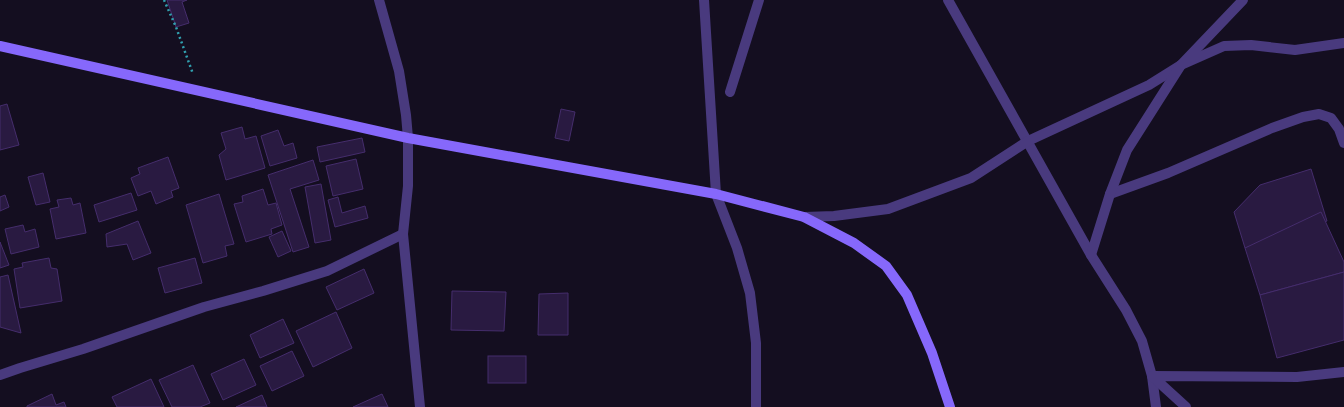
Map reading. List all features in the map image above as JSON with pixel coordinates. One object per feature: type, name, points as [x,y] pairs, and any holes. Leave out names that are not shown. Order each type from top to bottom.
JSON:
[{"type":"street","points":[[379,0],[399,71],[406,115],[408,138],[408,186],[403,234],[420,406]]},
{"type":"street","points":[[704,0],[716,194],[737,248],[750,293],[756,343],[756,407]]},
{"type":"street","points":[[730,92],[759,0]]},
{"type":"street","points":[[948,0],[1092,255],[1126,310],[1139,335],[1152,376],[1156,407]]},
{"type":"street","points":[[1092,255],[1110,194],[1126,150],[1181,65],[1243,0]]},
{"type":"street","points":[[804,217],[834,216],[888,209],[971,178],[1028,141],[1149,85],[1181,65],[1224,46],[1251,45],[1295,50],[1344,43]]},
{"type":"street","points":[[0,46],[408,138],[716,194],[804,217],[854,243],[886,266],[907,295],[932,353],[950,407]]},
{"type":"street","points":[[1110,194],[1168,173],[1272,128],[1303,117],[1319,114],[1331,118],[1339,129],[1344,143]]},
{"type":"street","points":[[0,375],[204,307],[264,291],[327,271],[403,234]]},
{"type":"street","points":[[1152,376],[1297,377],[1344,372]]},
{"type":"street","points":[[1152,376],[1186,407]]},
{"type":"path","points":[[164,0],[176,27],[200,91]]},
{"type":"building","points":[[167,0],[187,0],[182,2],[189,23],[176,27]]},
{"type":"building","points":[[7,104],[19,145],[0,150],[0,106]]},
{"type":"building","points":[[561,109],[575,112],[569,141],[555,138]]},
{"type":"building","points":[[242,127],[245,139],[256,136],[265,168],[226,180],[219,155],[226,149],[221,133]]},
{"type":"building","points":[[278,130],[284,146],[293,143],[297,158],[270,166],[261,136]]},
{"type":"building","points":[[362,138],[365,152],[320,162],[317,147]]},
{"type":"building","points":[[168,157],[179,188],[171,191],[173,197],[156,204],[151,191],[138,196],[131,178],[140,174],[138,168]]},
{"type":"building","points":[[356,159],[363,189],[333,196],[326,166]]},
{"type":"building","points":[[313,160],[319,180],[290,189],[309,247],[293,252],[268,175]]},
{"type":"building","points":[[1311,169],[1327,221],[1245,248],[1234,212],[1260,185]]},
{"type":"building","points":[[43,173],[50,202],[36,205],[28,177]]},
{"type":"building","points":[[321,184],[331,240],[315,243],[305,187]]},
{"type":"building","points":[[263,189],[268,205],[276,203],[282,225],[271,229],[272,234],[246,242],[234,204],[243,202],[242,196]]},
{"type":"building","points":[[131,193],[137,210],[99,222],[94,205]]},
{"type":"building","points":[[219,194],[234,244],[225,246],[227,256],[203,263],[186,205]]},
{"type":"building","points":[[5,195],[9,207],[0,211],[0,197]]},
{"type":"building","points":[[338,197],[342,213],[365,206],[368,218],[335,227],[328,200]]},
{"type":"building","points":[[71,198],[73,205],[80,203],[86,233],[56,239],[50,209],[59,207],[57,200]]},
{"type":"building","points":[[1321,212],[1344,262],[1344,272],[1260,295],[1245,248]]},
{"type":"building","points":[[138,221],[151,253],[133,260],[127,244],[107,247],[106,234]]},
{"type":"building","points":[[23,225],[25,232],[35,229],[39,247],[11,254],[5,229]]},
{"type":"building","points":[[282,231],[291,251],[278,257],[269,237]]},
{"type":"building","points":[[0,242],[9,265],[0,268]]},
{"type":"building","points":[[49,258],[51,268],[57,269],[62,301],[20,308],[14,269],[23,267],[22,263]]},
{"type":"building","points":[[195,258],[202,283],[165,293],[158,268]]},
{"type":"building","points":[[364,269],[374,293],[337,310],[326,287]]},
{"type":"building","points":[[1344,272],[1344,340],[1277,358],[1260,295]]},
{"type":"building","points":[[8,275],[21,333],[0,327],[0,277]]},
{"type":"building","points":[[452,291],[506,292],[504,331],[451,330]]},
{"type":"building","points":[[568,293],[568,335],[538,335],[539,294]]},
{"type":"building","points":[[336,312],[352,348],[313,367],[296,331]]},
{"type":"building","points":[[283,319],[294,343],[260,358],[250,335]]},
{"type":"building","points":[[292,351],[304,376],[272,391],[260,366]]},
{"type":"building","points":[[488,356],[526,356],[526,383],[488,383]]},
{"type":"building","points":[[244,359],[256,385],[223,400],[211,374]]},
{"type":"building","points":[[193,365],[210,403],[200,407],[172,407],[159,380]]},
{"type":"building","points":[[151,379],[164,407],[117,407],[112,397]]},
{"type":"building","points":[[52,394],[56,405],[64,402],[66,407],[27,407],[27,406]]},
{"type":"building","points":[[382,394],[388,407],[353,407]]},
{"type":"building","points":[[262,395],[267,407],[236,407]]}]
